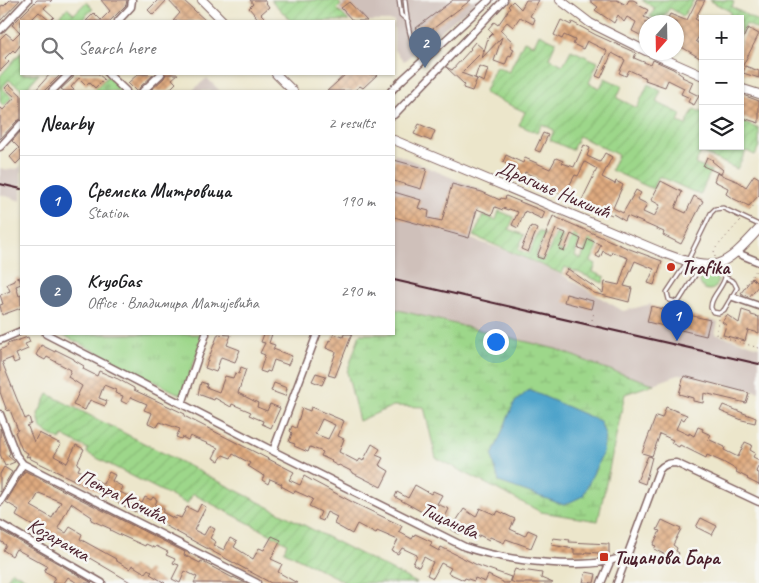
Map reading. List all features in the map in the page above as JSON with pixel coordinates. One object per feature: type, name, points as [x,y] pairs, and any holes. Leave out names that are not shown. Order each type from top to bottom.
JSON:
[{"type":"street","points":[[0,30],[28,0]]},
{"type":"street","points":[[119,20],[131,7],[132,0]]},
{"type":"street","points":[[202,0],[223,20]]},
{"type":"street","points":[[392,90],[489,0]]},
{"type":"street","points":[[395,113],[504,0]]},
{"type":"street","points":[[560,0],[590,23],[639,48]]},
{"type":"street","points":[[666,60],[699,74]]},
{"type":"street","points":[[53,90],[68,75]]},
{"type":"street","points":[[109,75],[125,90]]},
{"type":"street","points":[[144,90],[160,75]]},
{"type":"street","points":[[277,75],[292,90]]},
{"type":"street","points":[[744,89],[759,94]]},
{"type":"street","points":[[0,147],[20,125]]},
{"type":"street","name":"Драгиње Никшић","points":[[395,140],[687,262],[701,266]]},
{"type":"street","points":[[701,266],[717,264],[737,253],[759,230]]},
{"type":"street","points":[[737,253],[759,262]]},
{"type":"street","points":[[735,297],[759,306]]},
{"type":"street","points":[[0,340],[20,331]]},
{"type":"street","name":"Тицанова","points":[[48,335],[272,452],[485,554],[546,562],[610,562],[627,555]]},
{"type":"street","points":[[182,404],[206,335]]},
{"type":"street","points":[[272,452],[317,335]]},
{"type":"street","points":[[0,414],[16,455],[23,464],[0,502]]},
{"type":"street","points":[[617,583],[659,470],[667,464],[676,463],[759,502]]},
{"type":"street","name":"Петра Кочића","points":[[23,464],[245,580],[256,583]]},
{"type":"street","name":"Козарачка","points":[[0,524],[102,583]]},
{"type":"street","points":[[601,583],[610,562]]},
{"type":"lane","points":[[399,0],[401,14],[409,22]]},
{"type":"lane","points":[[405,0],[414,45],[424,60]]},
{"type":"lane","points":[[701,266],[679,300],[672,301],[667,298],[667,292],[687,262],[711,212],[715,209],[723,208],[759,225]]},
{"type":"lane","points":[[717,264],[725,277],[736,286],[736,290],[735,297],[721,312],[715,312],[712,309],[711,303],[725,277]]},
{"type":"path","points":[[717,264],[714,250],[745,219],[759,200]]},
{"type":"path","points":[[735,297],[759,267]]},
{"type":"path","points":[[592,320],[594,312]]},
{"type":"path","points":[[720,317],[716,335],[759,348]]},
{"type":"path","points":[[674,341],[677,329]]},
{"type":"shaded area","points":[[339,0],[479,0],[404,61],[395,51],[395,20],[350,20],[339,9],[343,4]]},
{"type":"shaded area","points":[[207,78],[219,90],[193,90]]},
{"type":"shaded area","points":[[395,153],[483,191],[471,239],[510,252],[564,276],[623,311],[651,304],[651,306],[718,322],[715,334],[759,347],[759,392],[681,374],[654,384],[604,368],[556,349],[395,309]]},
{"type":"shaded area","points":[[20,166],[20,201],[0,194],[0,168],[9,170]]},
{"type":"green space","points":[[271,0],[337,0],[341,5],[337,9],[348,20],[290,20]]},
{"type":"green space","points":[[642,0],[694,0],[684,15],[670,8],[664,15],[651,15],[655,9]]},
{"type":"green space","points":[[709,0],[730,0],[734,2],[732,7],[759,22],[759,30],[746,24],[744,28],[744,15],[730,15],[731,12]]},
{"type":"green space","points":[[86,2],[93,9],[82,20],[56,20],[67,8],[74,14]]},
{"type":"green space","points":[[539,34],[556,42],[549,58],[563,65],[571,50],[598,62],[589,83],[600,88],[605,78],[622,86],[617,98],[637,108],[648,84],[661,91],[656,102],[681,114],[678,122],[686,125],[694,109],[699,111],[699,150],[744,150],[744,123],[759,129],[759,146],[755,155],[746,151],[737,169],[701,152],[695,164],[711,171],[700,195],[659,176],[653,189],[611,170],[618,155],[579,136],[572,150],[550,140],[554,130],[542,124],[537,133],[519,125],[525,112],[484,93],[496,66],[509,72],[524,41],[534,45]]},
{"type":"green space","points":[[20,53],[20,75],[38,75],[25,90],[9,80],[2,88],[12,97],[4,106],[0,102],[0,76]]},
{"type":"green space","points":[[108,76],[122,90],[94,90]]},
{"type":"green space","points":[[499,211],[514,217],[509,229],[524,235],[518,250],[529,254],[539,231],[545,234],[535,257],[544,261],[556,234],[563,237],[558,249],[565,253],[576,228],[580,230],[575,256],[581,259],[592,233],[598,235],[594,244],[598,246],[591,261],[596,264],[593,272],[605,277],[603,283],[565,267],[562,274],[474,236],[483,215],[496,220]]},
{"type":"green space","points":[[709,272],[715,275],[718,281],[715,287],[709,290],[703,287],[700,281],[703,275]]},
{"type":"green space","points":[[395,309],[556,349],[604,368],[654,384],[625,394],[598,521],[541,512],[436,458],[424,407],[393,406],[359,421],[347,372],[360,335],[395,335]]},
{"type":"green space","points":[[63,335],[205,335],[181,395]]},
{"type":"green space","points":[[48,394],[417,583],[342,583],[343,581],[284,551],[287,543],[193,494],[187,504],[87,453],[88,449],[63,436],[60,440],[41,429],[38,414]]},
{"type":"green space","points":[[12,571],[33,583],[5,583]]},
{"type":"water","points":[[529,390],[600,421],[605,435],[603,452],[583,496],[564,505],[499,482],[492,456],[514,403]]},
{"type":"building","points":[[10,0],[20,0],[0,21],[0,7]]},
{"type":"building","points":[[37,0],[52,0],[44,8],[54,17],[51,20],[39,12],[31,20],[20,20],[20,32],[12,25]]},
{"type":"building","points":[[101,0],[127,0],[126,5],[111,20],[101,20],[110,11]]},
{"type":"building","points":[[158,0],[167,0],[153,15],[148,10]]},
{"type":"building","points":[[168,0],[183,0],[205,20],[174,20],[180,13]]},
{"type":"building","points":[[250,0],[264,0],[269,7],[261,14],[267,20],[259,20],[249,8],[253,4]]},
{"type":"building","points":[[453,0],[471,0],[422,37],[416,28]]},
{"type":"building","points":[[526,0],[539,0],[530,16],[535,19],[533,24],[520,17],[513,27],[507,22],[500,30],[512,41],[510,47],[514,49],[505,65],[494,61],[502,37],[482,58],[488,38],[493,33],[488,29],[494,22],[498,25],[510,8],[508,6],[513,1],[521,9]]},
{"type":"building","points":[[589,0],[617,0],[626,5],[629,0],[633,0],[637,2],[636,4],[648,10],[645,15],[639,15],[639,34],[632,31],[636,22],[627,17],[624,22],[618,15],[614,23],[595,10],[598,7]]},
{"type":"building","points":[[697,0],[705,0],[695,19],[699,21],[699,36],[696,41],[699,43],[699,58],[684,48],[684,20],[687,20]]},
{"type":"building","points":[[349,2],[366,20],[352,20],[341,8]]},
{"type":"building","points":[[94,13],[101,20],[87,20]]},
{"type":"building","points":[[561,20],[571,25],[572,22],[636,53],[634,58],[651,65],[653,60],[673,69],[682,77],[693,82],[689,91],[699,96],[694,105],[688,102],[690,98],[681,94],[684,88],[668,80],[665,87],[645,80],[646,78],[629,70],[626,76],[619,73],[625,60],[612,53],[601,78],[596,76],[607,51],[587,41],[583,49],[573,44],[575,40],[564,35],[562,39],[554,35]]},
{"type":"building","points":[[748,28],[759,34],[744,63],[744,60],[744,36]]},
{"type":"building","points":[[20,32],[20,45],[15,52],[13,50],[5,58],[9,62],[0,71],[0,39],[6,33],[13,39]]},
{"type":"building","points":[[475,42],[484,50],[461,73],[477,79],[472,91],[463,88],[465,85],[446,67],[452,70]]},
{"type":"building","points":[[479,66],[488,69],[484,82],[475,78]]},
{"type":"building","points":[[745,66],[759,71],[759,78],[744,73]]},
{"type":"building","points":[[49,75],[60,75],[45,90],[36,90]]},
{"type":"building","points":[[74,75],[99,75],[104,79],[95,88],[89,82],[86,85],[79,78],[71,87],[74,90],[61,89]]},
{"type":"building","points":[[137,75],[153,75],[138,90],[135,90],[128,83]]},
{"type":"building","points":[[166,75],[177,75],[172,79],[176,83],[169,90],[151,90]]},
{"type":"building","points":[[345,75],[377,75],[363,88],[360,86],[355,90],[328,90]]},
{"type":"building","points":[[9,84],[20,94],[20,120],[0,139],[0,107],[3,110],[15,97],[5,88]]},
{"type":"building","points":[[744,95],[759,101],[759,123],[744,118]]},
{"type":"building","points":[[419,124],[435,131],[431,141],[414,134]]},
{"type":"building","points":[[20,132],[20,160],[16,164],[10,157],[19,148],[12,141]]},
{"type":"building","points":[[543,133],[548,135],[540,152],[535,150]]},
{"type":"building","points":[[584,145],[590,148],[587,156],[600,162],[605,153],[612,157],[602,177],[615,184],[616,181],[623,185],[613,208],[623,213],[636,190],[641,193],[637,199],[647,204],[643,212],[654,217],[660,205],[651,200],[661,181],[682,192],[675,208],[686,213],[694,196],[703,201],[681,244],[663,235],[664,232],[639,221],[627,216],[625,221],[613,214],[581,202],[597,169],[585,162],[578,176],[575,175],[566,196],[540,185],[542,181],[525,172],[523,178],[515,174],[517,169],[503,162],[506,155],[523,163],[525,158],[550,169],[556,158],[563,161],[562,163],[574,167]]},
{"type":"building","points":[[707,157],[723,170],[721,174],[703,166]]},
{"type":"building","points":[[395,160],[427,169],[421,189],[395,181]]},
{"type":"building","points":[[717,173],[746,187],[754,175],[759,178],[759,195],[749,206],[732,198],[726,194],[728,188],[714,181]]},
{"type":"building","points":[[452,184],[482,192],[500,200],[501,198],[505,199],[506,196],[545,212],[542,219],[525,211],[518,228],[512,225],[518,212],[495,207],[492,215],[477,209],[469,238],[395,217],[395,192],[421,200],[418,208],[429,211],[428,218],[442,221]]},
{"type":"building","points":[[553,216],[662,261],[654,285],[648,283],[654,269],[635,261],[624,286],[632,288],[629,302],[594,293],[564,274],[568,269],[603,293],[605,282],[619,285],[628,258],[612,252],[611,255],[603,251],[600,258],[596,256],[601,245],[588,239],[584,250],[578,248],[581,239],[571,234],[564,251],[559,249],[566,233],[556,229],[543,259],[537,257]]},
{"type":"building","points":[[531,226],[537,229],[528,252],[521,249]]},
{"type":"building","points":[[19,277],[20,280],[20,284],[16,286],[20,296],[20,308],[2,315],[0,305],[3,304],[0,295],[10,291],[7,284],[14,281],[14,279]]},
{"type":"building","points":[[752,278],[759,285],[749,297],[741,293]]},
{"type":"building","points":[[566,294],[593,301],[591,309],[564,302]]},
{"type":"building","points":[[651,306],[710,320],[706,336],[647,322]]},
{"type":"building","points":[[742,310],[759,317],[759,333],[748,330],[745,341],[723,335],[726,325],[722,322],[727,315],[739,323]]},
{"type":"building","points":[[218,335],[231,335],[227,345],[240,350],[235,362],[221,357],[216,372],[205,368]]},
{"type":"building","points":[[264,335],[272,335],[269,343],[275,345],[273,349],[292,356],[288,365],[274,360],[270,372],[260,371],[265,355],[260,353],[265,343],[261,342]]},
{"type":"building","points":[[334,335],[343,337],[344,335],[352,335],[335,377],[328,375],[336,352],[326,348],[329,340],[331,341]]},
{"type":"building","points":[[28,337],[30,342],[25,344],[28,349],[16,354],[19,361],[14,363],[12,358],[2,362],[25,419],[29,417],[31,424],[26,426],[34,442],[39,433],[61,444],[54,456],[67,463],[76,445],[84,449],[77,464],[80,466],[78,470],[103,484],[109,472],[115,475],[112,481],[123,487],[120,492],[142,503],[145,497],[151,500],[153,497],[157,500],[155,505],[164,509],[162,512],[175,519],[176,516],[181,518],[187,507],[197,512],[201,504],[206,507],[194,530],[204,535],[209,526],[215,529],[210,538],[216,542],[214,545],[224,550],[230,538],[237,542],[234,547],[253,559],[259,548],[264,550],[272,536],[281,540],[271,559],[282,564],[278,572],[297,583],[271,583],[149,517],[135,512],[29,458],[30,456],[26,457],[28,453],[22,450],[15,432],[18,430],[10,410],[7,411],[0,392],[0,350],[8,346],[7,344]]},
{"type":"building","points":[[41,345],[74,359],[84,366],[83,369],[97,376],[99,371],[118,379],[134,388],[134,390],[185,414],[184,416],[294,472],[289,480],[300,485],[304,476],[402,526],[399,532],[412,539],[415,534],[432,542],[430,546],[439,551],[441,547],[477,565],[511,577],[509,583],[503,583],[488,575],[485,582],[475,578],[474,581],[465,578],[464,580],[448,573],[451,568],[441,563],[433,578],[427,575],[433,562],[424,557],[419,567],[413,564],[417,555],[402,548],[398,554],[392,551],[398,540],[377,531],[376,534],[357,524],[352,534],[334,524],[337,517],[327,512],[323,521],[318,519],[321,512],[309,506],[313,499],[295,491],[294,493],[281,486],[282,484],[270,479],[268,484],[262,480],[264,476],[248,466],[250,463],[233,454],[231,458],[223,455],[219,461],[213,458],[218,448],[190,436],[188,440],[176,437],[180,429],[160,422],[157,427],[148,423],[152,413],[144,410],[147,404],[131,397],[127,404],[121,401],[123,396],[115,393],[116,390],[104,385],[99,398],[107,401],[105,406],[90,400],[85,410],[73,405],[82,386],[68,377],[71,370],[47,357],[45,360],[36,355]]},
{"type":"building","points":[[241,367],[246,369],[238,393],[258,403],[257,407],[267,411],[270,404],[280,408],[271,428],[262,424],[263,421],[249,415],[251,412],[232,404],[231,407],[215,398],[214,400],[198,394],[201,382],[207,384],[206,387],[219,392],[225,376],[233,378],[235,373],[239,374]]},
{"type":"building","points":[[316,373],[326,376],[322,385],[312,381]]},
{"type":"building","points":[[684,376],[749,393],[746,403],[704,393],[703,403],[693,401],[693,398],[679,394]]},
{"type":"building","points":[[274,383],[287,388],[285,396],[271,391]]},
{"type":"building","points":[[723,405],[756,418],[755,423],[720,411]]},
{"type":"building","points":[[311,407],[344,421],[338,436],[344,439],[339,452],[358,462],[360,459],[363,461],[372,444],[380,449],[376,455],[383,458],[379,465],[389,471],[381,487],[321,456],[323,452],[310,447],[308,452],[289,442],[292,433],[290,431],[292,426],[296,428],[302,408],[310,411]],"holes":[[[322,419],[335,425],[328,439],[315,434]]]},
{"type":"building","points":[[666,407],[687,415],[684,420],[681,418],[676,429],[694,436],[698,427],[703,429],[702,431],[711,435],[708,439],[725,447],[724,450],[738,457],[745,442],[752,445],[750,450],[755,453],[753,457],[759,460],[756,472],[759,473],[759,485],[723,462],[707,455],[706,458],[680,445],[679,447],[671,443],[673,440],[660,434],[652,456],[642,453],[656,416],[662,418]]},
{"type":"building","points":[[0,428],[10,453],[8,456],[15,462],[5,466],[0,454]]},
{"type":"building","points":[[648,456],[652,457],[645,484],[637,481]]},
{"type":"building","points":[[4,467],[12,472],[0,492],[0,474]]},
{"type":"building","points":[[25,471],[185,552],[184,555],[200,563],[201,561],[246,583],[194,583],[197,577],[185,571],[180,583],[172,579],[179,565],[173,563],[175,559],[166,555],[168,552],[156,546],[155,548],[146,544],[145,546],[110,530],[91,520],[92,517],[71,503],[58,528],[66,533],[70,527],[82,534],[80,539],[130,569],[132,565],[145,573],[148,569],[152,572],[150,574],[165,583],[132,583],[81,553],[80,555],[69,548],[71,545],[62,539],[60,542],[16,516],[19,510],[6,502]],"holes":[[[39,493],[61,502],[52,518],[31,506]]]},
{"type":"building","points":[[415,485],[431,494],[433,491],[442,495],[437,504],[449,509],[442,523],[395,497],[397,492],[408,498]]},
{"type":"building","points":[[480,508],[496,515],[498,511],[515,519],[510,529],[525,536],[528,530],[537,534],[531,548],[506,539],[504,543],[490,537],[489,540],[479,535],[479,537],[471,533],[473,530],[464,526],[459,534],[451,529],[464,509],[476,517]]},
{"type":"building","points":[[701,518],[717,526],[712,535],[696,527]]},
{"type":"building","points":[[662,520],[681,529],[673,545],[679,553],[675,560],[654,549],[656,546],[653,545],[660,531],[657,530]]},
{"type":"building","points":[[0,530],[92,583],[77,583],[68,577],[64,583],[52,583],[55,577],[44,571],[47,566],[16,549],[12,556],[3,550],[6,545],[0,541]]},
{"type":"building","points":[[553,538],[570,540],[569,542],[609,544],[609,554],[586,552],[585,554],[574,554],[574,549],[552,545]]},
{"type":"building","points":[[515,569],[542,573],[541,578],[553,583],[515,583],[510,581]]},
{"type":"building","points":[[586,572],[596,574],[594,583],[583,582]]},
{"type":"railway","points":[[0,184],[20,189]]},
{"type":"railway","points":[[395,280],[759,364]]},
{"type":"place","name":"KryoGas","points":[[425,68]]},
{"type":"place","name":"Trafika","points":[[671,267]]},
{"type":"place","name":"Сремска Митровица","points":[[677,341]]},
{"type":"place","name":"Тицанова Бара","points":[[604,557]]}]
